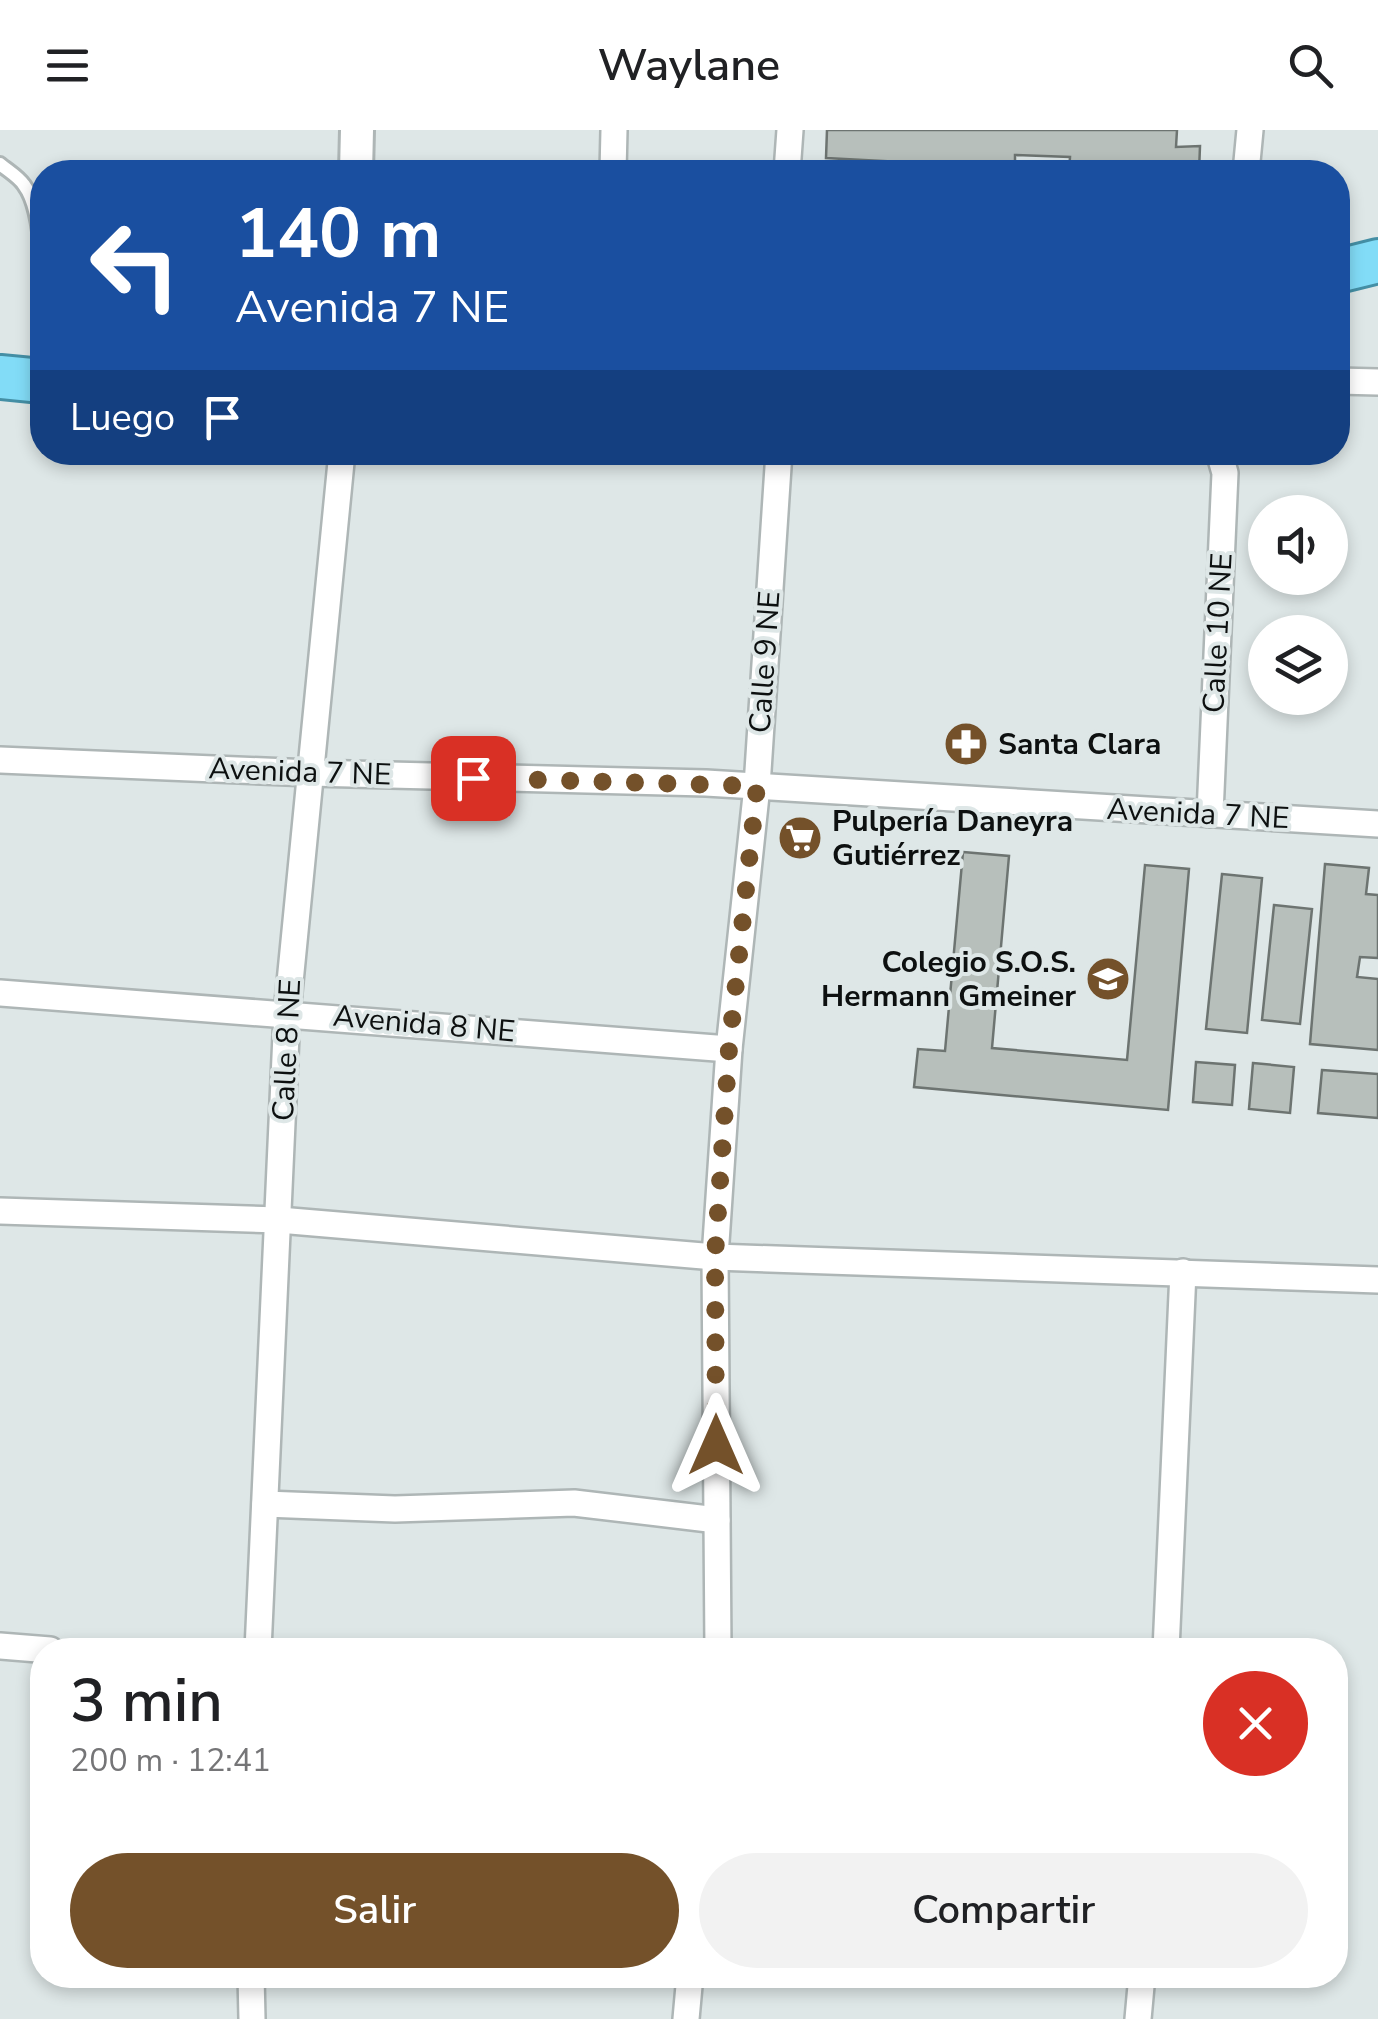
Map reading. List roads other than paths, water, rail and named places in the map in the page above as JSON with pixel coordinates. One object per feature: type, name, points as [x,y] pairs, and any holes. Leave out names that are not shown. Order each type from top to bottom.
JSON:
[{"type":"highway","points":[[1350,269],[1378,261]]},
{"type":"street","points":[[357,160],[358,130]]},
{"type":"street","points":[[613,160],[614,130]]},
{"type":"street","points":[[788,160],[790,130]]},
{"type":"street","points":[[1247,160],[1250,130]]},
{"type":"street","points":[[1350,381],[1378,382]]},
{"type":"street","name":"Calle 8 NE","points":[[259,1638],[287,1013],[341,465]]},
{"type":"street","name":"Calle 9 NE","points":[[718,1638],[715,1256],[729,1049],[757,786],[777,465]]},
{"type":"street","name":"Calle 10 NE","points":[[1210,814],[1223,465]]},
{"type":"street","name":"Avenida 7 NE","points":[[0,760],[311,774],[757,786],[1378,824]]},
{"type":"street","name":"Avenida 8 NE","points":[[0,993],[729,1049]]},
{"type":"street","points":[[0,1212],[279,1220],[715,1256],[1378,1280]]},
{"type":"street","points":[[1167,1638],[1182,1272]]},
{"type":"street","points":[[266,1504],[395,1509],[574,1503],[717,1520]]},
{"type":"street","points":[[0,1646],[30,1648]]},
{"type":"street","points":[[686,2019],[689,1988]]},
{"type":"street","points":[[1138,2019],[1141,1988]]},
{"type":"lane","points":[[0,164],[24,184],[30,198]]},
{"type":"place","name":"Santa Clara","points":[[966,744]]},
{"type":"place","name":"Pulpería Daneyra Gutiérrez","points":[[800,838]]},
{"type":"place","name":"Colegio S.O.S. Hermann Gmeiner","points":[[1108,979]]}]
